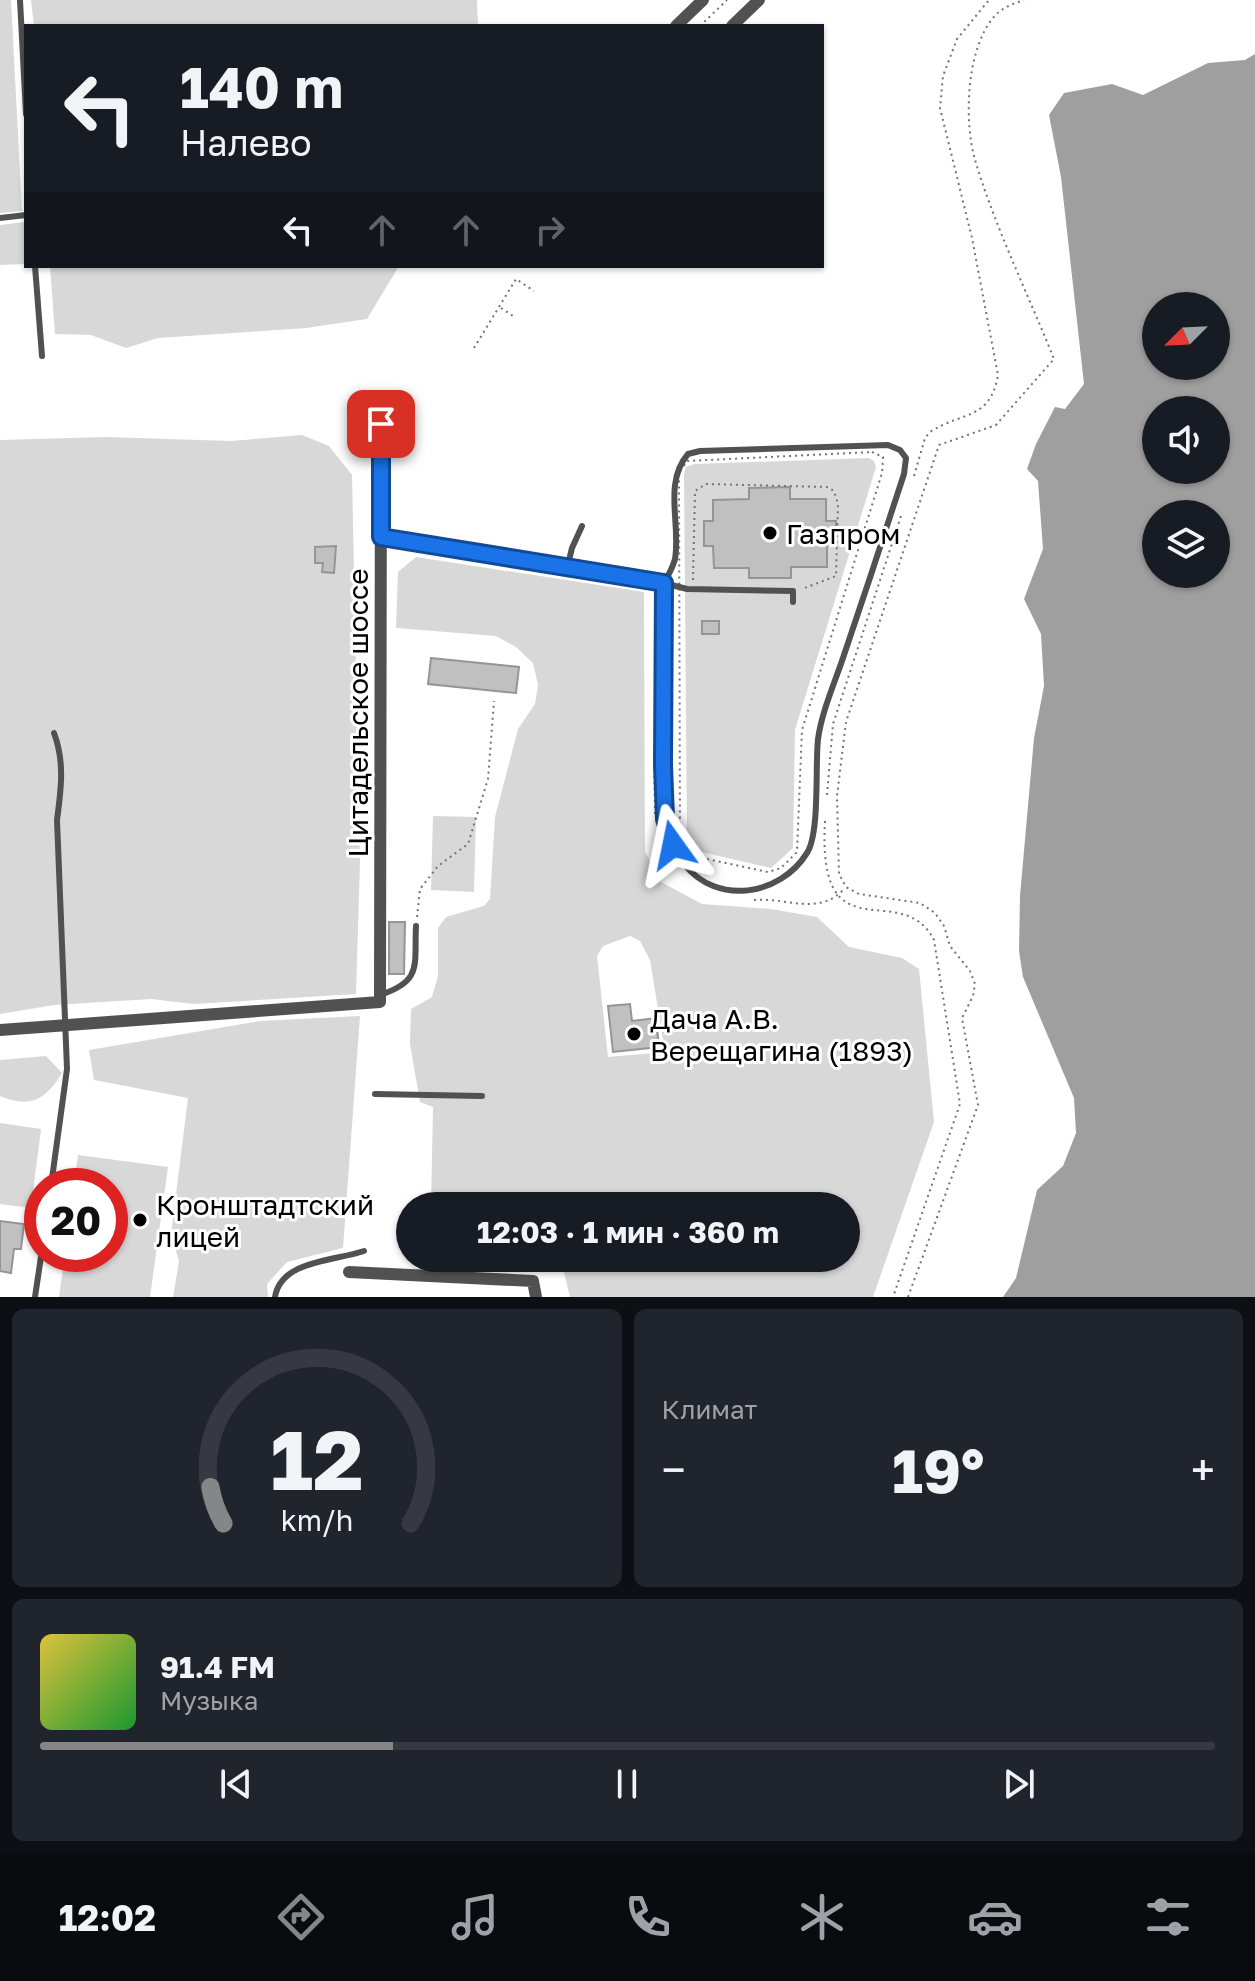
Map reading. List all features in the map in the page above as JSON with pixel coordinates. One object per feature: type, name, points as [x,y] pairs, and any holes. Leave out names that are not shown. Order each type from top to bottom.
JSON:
[{"type":"street","points":[[734,24],[759,0]]},
{"type":"street","points":[[678,24],[702,1]]},
{"type":"street","name":"Цитадельское шоссе","points":[[380,999],[381,424]]},
{"type":"street","points":[[381,537],[664,583]]},
{"type":"street","points":[[0,1030],[380,999]]},
{"type":"street","points":[[349,1272],[533,1281],[536,1297]]},
{"type":"lane","points":[[20,0],[24,76]]},
{"type":"lane","points":[[0,218],[24,215]]},
{"type":"lane","points":[[35,268],[42,356]]},
{"type":"lane","points":[[888,445],[900,450],[906,458],[904,474],[818,736],[814,828],[808,852],[777,883],[755,891],[732,892],[713,887],[697,876],[683,863],[673,845],[665,819],[664,583],[675,561],[674,477],[688,454],[888,445]]},
{"type":"lane","points":[[567,569],[582,526]]},
{"type":"lane","points":[[664,583],[693,589],[793,591],[793,602]]},
{"type":"lane","points":[[762,590],[762,601]]},
{"type":"lane","points":[[54,733],[60,750],[61,785],[57,820],[66,1024],[65,1087],[54,1168]]},
{"type":"lane","points":[[380,999],[399,989],[414,972],[416,926]]},
{"type":"lane","points":[[375,1094],[482,1096]]},
{"type":"lane","points":[[275,1297],[283,1278],[293,1270],[364,1251]]},
{"type":"lane","points":[[35,1297],[39,1272]]},
{"type":"path","points":[[702,24],[727,0]]},
{"type":"path","points":[[912,481],[925,438],[930,432],[982,410],[989,404],[998,375],[972,238],[940,108],[943,76],[957,39],[987,0]]},
{"type":"path","points":[[908,1297],[978,1105],[962,1018],[973,996],[975,984],[970,971],[950,946],[944,926],[935,913],[920,903],[859,894],[846,887],[839,874],[837,796],[846,722],[939,445],[996,425],[1054,359],[993,208],[975,159],[970,134],[969,86],[982,37],[993,18],[1007,6],[1024,0]]},
{"type":"path","points":[[474,348],[516,279],[534,291]]},
{"type":"path","points":[[500,307],[513,316]]},
{"type":"path","points":[[872,452],[883,457],[882,473],[802,730],[797,852],[781,868],[768,872],[688,855],[680,840],[680,587],[679,473],[687,461],[872,452]]},
{"type":"path","points":[[693,589],[695,491],[706,484],[827,487],[834,491],[838,504],[836,576],[806,588]]},
{"type":"path","points":[[827,794],[833,724],[903,510]]},
{"type":"path","points":[[416,926],[420,889],[438,866],[468,844],[488,779],[494,701]]},
{"type":"path","points":[[654,749],[654,809],[657,823]]},
{"type":"path","points":[[826,809],[823,854],[829,880],[838,896],[845,903],[869,910],[901,914],[928,928],[934,940],[960,1104],[893,1297]]},
{"type":"path","points":[[744,900],[770,899],[816,906],[838,896],[846,887]]},
{"type":"shaded area","points":[[0,0],[11,0],[22,211],[0,213]]},
{"type":"shaded area","points":[[31,0],[477,0],[478,24],[34,24]]},
{"type":"shaded area","points":[[1255,54],[1255,1297],[1003,1297],[1016,1278],[1037,1190],[1063,1166],[1076,1133],[1074,1098],[1023,977],[1019,951],[1020,896],[1034,738],[1044,686],[1041,634],[1024,599],[1043,549],[1038,481],[1027,469],[1055,407],[1065,409],[1084,384],[1061,177],[1049,115],[1064,93],[1112,84],[1143,95],[1208,63],[1245,60]]},
{"type":"shaded area","points":[[24,222],[24,264],[0,265],[0,225]]},
{"type":"shaded area","points":[[50,268],[398,268],[367,319],[306,328],[158,338],[126,348],[91,335],[55,334]]},
{"type":"shaded area","points":[[302,435],[329,446],[352,475],[360,862],[356,994],[194,1004],[151,999],[54,1005],[0,1014],[0,440],[106,437],[231,441]]},
{"type":"shaded area","points":[[869,458],[876,467],[795,730],[793,848],[771,868],[693,850],[687,839],[686,467],[694,464]]},
{"type":"shaded area","points":[[416,557],[644,592],[645,852],[661,882],[702,904],[771,909],[817,917],[849,947],[902,958],[919,969],[934,1122],[873,1297],[570,1297],[564,1272],[860,1272],[860,1192],[431,1192],[433,1107],[420,1102],[410,1044],[411,1009],[432,997],[438,976],[438,928],[446,917],[484,906],[490,899],[495,817],[518,729],[535,704],[538,685],[533,663],[516,647],[496,636],[396,628],[398,572]],"holes":[[[630,936],[640,941],[650,960],[665,1052],[608,1057],[597,956],[603,946]]]},
{"type":"shaded area","points":[[433,816],[476,817],[474,892],[431,890]]},
{"type":"shaded area","points":[[360,1016],[343,1248],[287,1262],[267,1284],[268,1297],[173,1297],[179,1261],[171,1234],[188,1098],[94,1080],[89,1050],[260,1021]]},
{"type":"shaded area","points":[[46,1056],[62,1073],[44,1095],[21,1102],[0,1096],[0,1060]]},
{"type":"shaded area","points":[[0,1123],[41,1129],[36,1168],[24,1168],[24,1207],[0,1204]]},
{"type":"shaded area","points":[[78,1155],[168,1167],[150,1297],[59,1297],[62,1272],[128,1272],[128,1168],[76,1168]]},
{"type":"building","name":"Газпром","points":[[790,487],[790,499],[826,499],[826,521],[836,521],[836,545],[827,545],[827,567],[791,567],[791,578],[749,578],[749,568],[714,568],[713,546],[704,546],[704,521],[713,521],[713,500],[749,499],[749,488]]},
{"type":"building","points":[[336,546],[334,573],[322,572],[323,563],[315,563],[315,547]]},
{"type":"building","points":[[702,621],[719,621],[719,634],[702,634]]},
{"type":"building","points":[[431,658],[519,667],[516,693],[428,684]]},
{"type":"building","points":[[389,922],[405,922],[404,974],[389,974]]},
{"type":"building","name":"Дача А.В. Верещагина (1893)","points":[[630,1004],[632,1021],[656,1018],[659,1047],[613,1052],[608,1006]]},
{"type":"building","points":[[0,1221],[24,1224],[21,1249],[14,1249],[11,1273],[0,1271]]},
{"type":"place","name":"Газпром","points":[[770,533]]},
{"type":"place","name":"Дача А.В. Верещагина (1893)","points":[[634,1034]]},
{"type":"place","name":"Кронштадтский лицей","points":[[140,1220]]},
{"type":"route","points":[[381,424],[381,537],[664,583],[663,765],[665,819],[673,845]]}]
